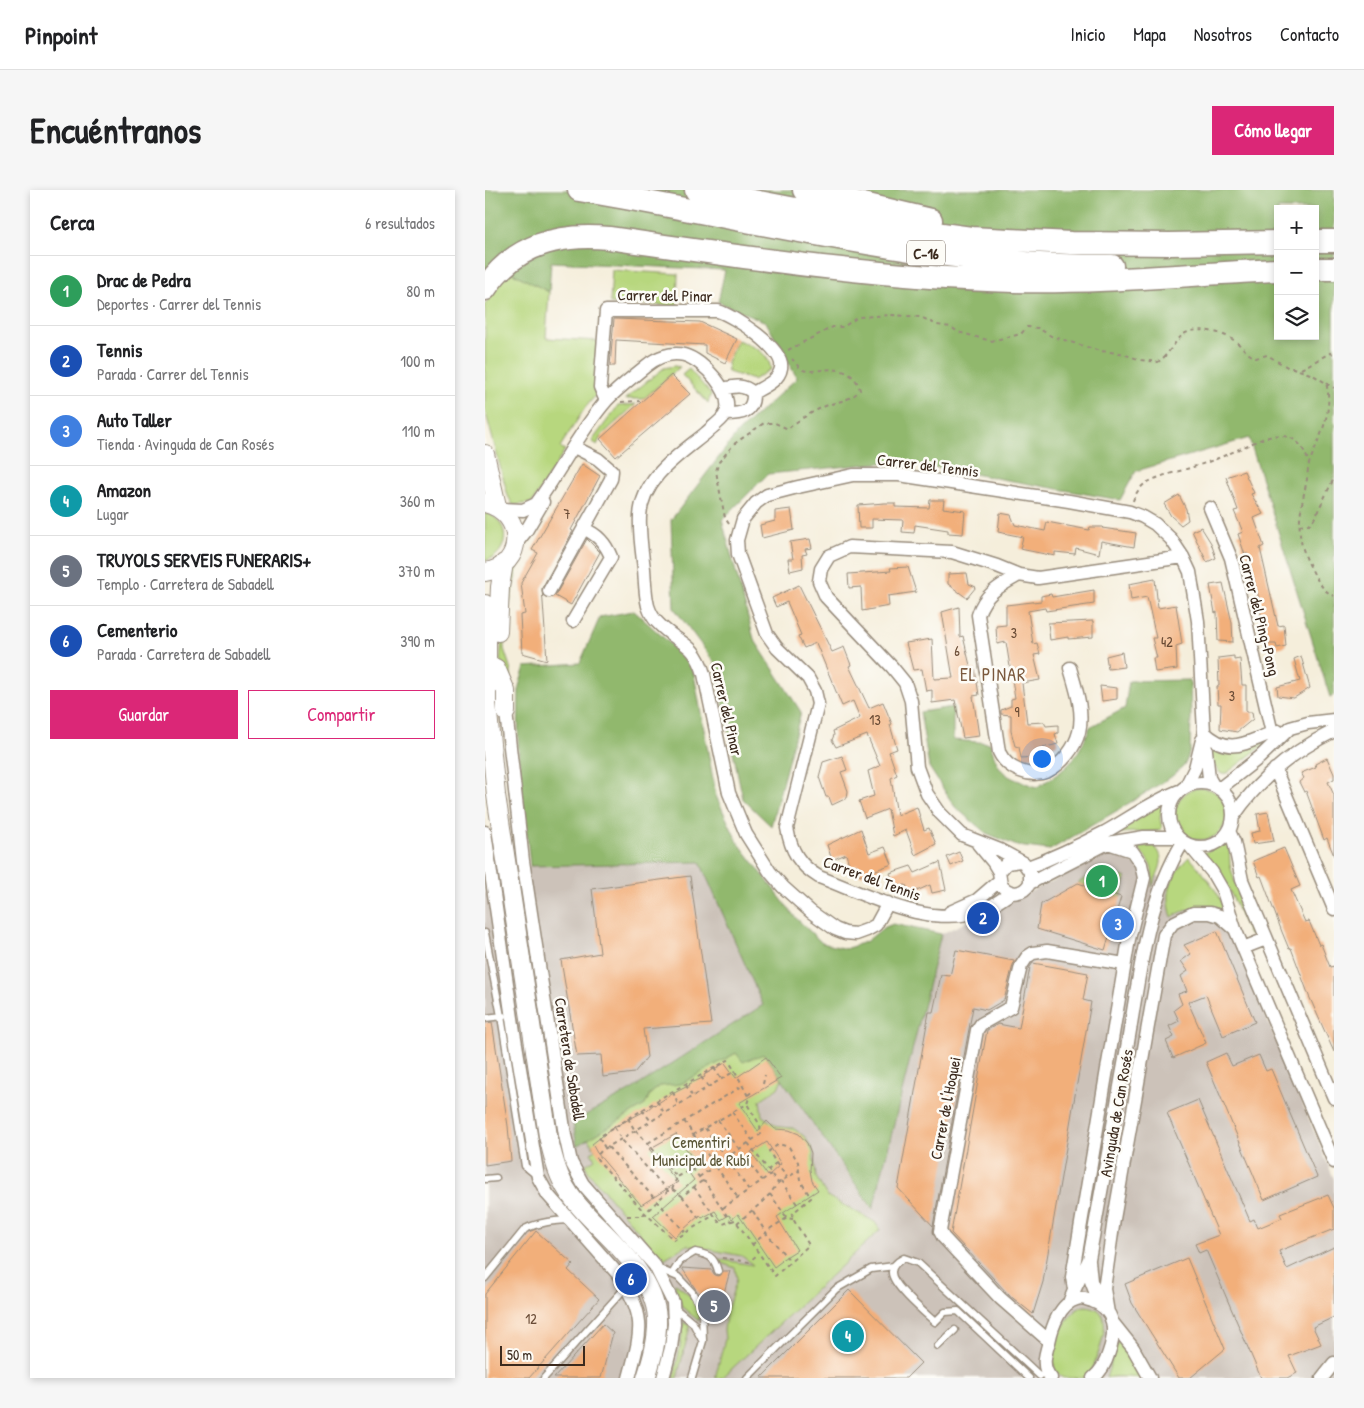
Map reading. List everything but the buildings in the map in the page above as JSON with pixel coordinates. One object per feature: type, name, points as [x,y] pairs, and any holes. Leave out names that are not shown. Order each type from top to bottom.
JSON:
[{"type":"highway","name":"C-16","points":[[579,190],[874,246],[970,259],[1098,266],[1274,261]]},
{"type":"highway","name":"C-16","points":[[696,190],[884,226],[971,238],[1071,243],[1274,242]]},
{"type":"highway","points":[[804,190],[973,230],[1000,239]]},
{"type":"highway","points":[[485,289],[499,271],[524,252],[556,239],[579,236],[609,238],[844,269],[947,279],[1021,282],[1107,281],[1274,270]]},
{"type":"highway","points":[[1319,242],[1334,241]]},
{"type":"highway","points":[[1319,260],[1334,259]]},
{"type":"highway","points":[[1319,269],[1334,269]]},
{"type":"main road","points":[[485,454],[495,506],[511,519],[515,532],[515,546],[509,558],[497,568],[485,572]]},
{"type":"main road","points":[[490,725],[494,702],[499,587],[504,563]]},
{"type":"main road","points":[[485,604],[487,703],[496,794],[552,1151],[559,1173],[569,1193],[639,1272],[653,1298],[657,1316],[657,1332],[655,1349],[646,1378]]},
{"type":"main road","points":[[496,668],[506,691],[506,712]]},
{"type":"street","name":"Carrer del Pinar","points":[[606,401],[600,388],[606,310],[718,311],[734,318],[775,351],[781,363],[781,369],[774,380],[753,393],[752,404],[746,411],[725,414],[717,423],[663,468],[644,496],[640,516],[648,606],[656,621],[689,646],[700,660],[729,793],[746,834],[770,872],[783,887],[811,912],[830,926],[845,933],[856,934],[875,925],[888,903]]},
{"type":"street","points":[[495,506],[523,510],[537,504],[606,401],[651,362],[669,354],[683,355],[700,363],[723,389],[727,400],[725,414]]},
{"type":"street","points":[[723,389],[743,386],[753,393]]},
{"type":"street","points":[[549,591],[611,479],[612,471],[598,459],[574,447]]},
{"type":"street","name":"Carrer del Tennis","points":[[1183,842],[1143,837],[1108,843],[1030,882],[1025,890],[1011,893],[985,909],[954,916],[920,913],[888,903],[819,877],[809,870],[798,861],[792,849],[787,828],[818,704],[815,690],[808,678],[777,648],[767,634],[738,554],[737,540],[739,529],[746,515],[756,503],[767,496],[798,486],[853,475],[877,474],[899,475],[1069,501],[1130,512],[1155,524],[1171,539],[1190,572],[1198,621],[1204,732],[1209,778],[1216,787]]},
{"type":"street","points":[[515,546],[527,531],[546,498],[552,483]]},
{"type":"street","name":"Carrer del Ping-Pong","points":[[1210,508],[1231,558],[1272,733]]},
{"type":"street","points":[[573,621],[611,556],[607,546],[584,529]]},
{"type":"street","points":[[1030,882],[1031,877],[1024,864],[1000,850],[974,841],[962,834],[940,813],[927,794],[917,767],[911,701],[905,683],[826,597],[819,581],[821,569],[829,556],[849,547],[952,552],[1019,575],[1037,578],[1183,557]]},
{"type":"street","points":[[1019,575],[998,586],[981,604],[978,615],[999,752],[1009,766],[1034,774],[1047,771],[1058,764],[1073,748],[1079,733],[1081,716],[1078,693],[1070,668]]},
{"type":"street","name":"Carretera de Sabadell","points":[[506,712],[523,861],[565,1135],[571,1162],[583,1184],[655,1266],[673,1302],[674,1324],[671,1348],[663,1378]]},
{"type":"street","points":[[1204,732],[1213,741],[1225,746],[1242,745],[1272,733],[1308,723],[1334,720]]},
{"type":"street","points":[[1216,787],[1260,757],[1290,728]]},
{"type":"street","points":[[1183,842],[1199,848],[1208,847],[1223,838],[1229,831],[1233,817],[1257,785],[1275,769],[1318,739],[1334,731]]},
{"type":"street","name":"Carrer del Tennis","points":[[1183,789],[1195,768],[1204,732]]},
{"type":"street","points":[[1275,769],[1334,909]]},
{"type":"street","points":[[943,916],[977,900],[999,877],[1007,863],[1024,864],[1052,858],[1105,832],[1163,797],[1200,783],[1216,787],[1227,796],[1233,817]]},
{"type":"street","points":[[1183,789],[1173,799],[1169,814],[1171,829],[1212,872],[1223,891],[1235,929],[1334,1162]]},
{"type":"street","points":[[1229,831],[1234,842],[1241,880],[1334,1098]]},
{"type":"street","points":[[485,832],[506,1016],[538,1177],[548,1195],[603,1256],[626,1286],[638,1311],[641,1326],[629,1378]]},
{"type":"street","points":[[974,841],[985,851],[1003,888],[1011,893]]},
{"type":"street","name":"Avinguda de Can Rosés","points":[[1131,925],[1148,910],[1157,895],[1172,860],[1183,842]]},
{"type":"street","name":"Avinguda de Can Rosés","points":[[1074,1290],[1072,1277],[1124,964],[1131,925],[1145,878],[1141,864],[1132,851],[1108,843]]},
{"type":"street","name":"Avinguda de Can Rosés","points":[[1043,1376],[1045,1356],[1051,1333],[1060,1312],[1069,1303],[1089,1259],[1144,947],[1157,895]]},
{"type":"street","points":[[1144,947],[1153,934],[1193,913],[1210,913],[1223,918],[1235,929]]},
{"type":"street","name":"Avinguda de Can Rosés","points":[[1107,1313],[1105,1289],[1114,1219],[1164,935],[1173,923]]},
{"type":"street","points":[[1243,948],[1267,938]]},
{"type":"street","name":"Carrer de l'Hoquei","points":[[1049,1341],[1000,1298],[943,1238],[940,1231],[977,1030],[981,1024],[1011,1008],[1021,966],[1027,957],[1033,953],[1047,951],[1124,964]]},
{"type":"street","name":"Avinguda de Can Rosés","points":[[1089,1259],[1091,1281],[1107,1313]]},
{"type":"street","points":[[1069,1303],[1077,1299],[1086,1299],[1107,1313],[1133,1348],[1150,1378]]},
{"type":"street","points":[[1093,1378],[1105,1362],[1114,1338],[1107,1313]]},
{"type":"street","points":[[1323,1378],[1334,1363]]},
{"type":"lane","points":[[485,933],[506,1016],[485,1018]]},
{"type":"lane","points":[[485,1179],[496,1178]]},
{"type":"lane","points":[[485,1278],[525,1229],[549,1221],[569,1220]]},
{"type":"lane","points":[[671,1274],[680,1261],[695,1252],[708,1254],[715,1261],[718,1270]]},
{"type":"lane","points":[[904,1258],[918,1263],[1043,1376],[958,1311],[945,1312],[935,1322],[895,1282],[891,1273],[894,1266],[904,1258]]},
{"type":"lane","points":[[655,1266],[679,1277],[692,1292],[702,1310],[703,1341],[692,1378]]},
{"type":"lane","points":[[747,1378],[836,1289],[871,1268],[894,1266]]},
{"type":"lane","points":[[543,1378],[626,1286]]},
{"type":"lane","points":[[673,1307],[693,1324],[703,1341]]},
{"type":"lane","points":[[938,1346],[955,1330]]},
{"type":"path","points":[[784,353],[789,348],[817,337],[833,327],[843,327],[852,323],[858,317],[891,315],[921,317],[937,324],[951,326],[958,332],[991,341],[1021,334],[1027,327],[1037,328],[1051,336],[1100,352],[1119,353],[1141,360],[1158,362],[1165,358],[1184,334],[1194,330],[1213,332],[1231,338],[1248,355],[1256,358],[1267,354],[1289,368],[1313,375],[1334,388]]},
{"type":"path","points":[[1300,370],[1330,353],[1334,354]]},
{"type":"path","points":[[739,529],[731,526],[725,518],[722,505],[716,470],[724,454],[734,444],[764,423],[775,423],[788,429],[822,407],[851,398],[860,390],[855,378],[849,373],[832,369],[803,370],[792,359]]},
{"type":"path","points":[[1325,383],[1329,400],[1327,413],[1309,464],[1299,514],[1299,525],[1301,543],[1311,569],[1325,590],[1334,596]]},
{"type":"path","points":[[621,402],[640,401]]},
{"type":"path","points":[[1130,512],[1134,496],[1145,484],[1156,478],[1216,460],[1265,438],[1283,436],[1297,442],[1306,452],[1309,464]]},
{"type":"path","points":[[1299,525],[1309,524],[1313,521],[1334,478]]},
{"type":"path","points":[[686,1232],[606,1148],[599,1137],[627,1118],[728,1060],[748,1095],[747,1104],[692,1135]]},
{"type":"path","points":[[714,1068],[721,1079]]},
{"type":"path","points":[[714,1215],[674,1240],[645,1213],[597,1159],[597,1156],[606,1148],[735,1071]]},
{"type":"path","points":[[700,1076],[708,1087]]},
{"type":"path","points":[[763,1084],[765,1076]]},
{"type":"path","points":[[686,1084],[692,1096]]},
{"type":"path","points":[[648,1143],[744,1086]]},
{"type":"path","points":[[748,1095],[754,1090]]},
{"type":"path","points":[[673,1092],[678,1105]]},
{"type":"path","points":[[657,1101],[664,1113]]},
{"type":"path","points":[[699,1177],[761,1134],[760,1125],[747,1104]]},
{"type":"path","points":[[642,1110],[651,1121]]},
{"type":"path","points":[[731,1112],[752,1140]]},
{"type":"path","points":[[627,1118],[677,1177]]},
{"type":"path","points":[[718,1120],[762,1180]]},
{"type":"path","points":[[684,1121],[738,1198]]},
{"type":"path","points":[[614,1127],[621,1139],[668,1191]]},
{"type":"path","points":[[705,1128],[749,1190]]},
{"type":"path","points":[[748,1143],[778,1183]]},
{"type":"path","points":[[694,1187],[719,1222],[723,1224],[735,1220],[775,1276],[809,1245],[792,1215],[811,1198],[799,1180],[798,1162],[789,1147],[779,1144],[769,1151],[787,1177]]},
{"type":"path","points":[[768,1170],[776,1163]]},
{"type":"path","points":[[672,1190],[677,1177],[693,1169],[702,1181],[705,1182],[731,1222]]},
{"type":"path","points":[[737,1223],[753,1211],[781,1180],[798,1171]]},
{"type":"path","points":[[723,1208],[771,1174]]},
{"type":"path","points":[[781,1180],[799,1207]]},
{"type":"path","points":[[682,1196],[702,1181]]},
{"type":"path","points":[[625,1216],[642,1216],[668,1191],[672,1190],[682,1196],[702,1222]]},
{"type":"path","points":[[770,1194],[787,1218],[793,1219]]},
{"type":"path","points":[[753,1211],[767,1233],[791,1262]]},
{"type":"path","points":[[752,1245],[787,1218]]},
{"type":"path","points":[[710,1257],[749,1262],[758,1254]]},
{"type":"shaded area","points":[[485,818],[490,867],[700,862],[768,1016],[757,1044],[872,1209],[941,934],[1112,853],[1220,907],[1334,1179],[1334,1378],[485,1378]]},
{"type":"green space","points":[[485,190],[1334,190],[1334,695],[1330,697],[1249,438],[1136,471],[1120,500],[900,461],[768,474],[722,520],[754,639],[801,712],[771,826],[743,799],[714,662],[674,608],[671,520],[738,432],[797,378],[766,322],[718,302],[725,270],[551,262],[549,292],[509,271],[575,230],[485,282]]},
{"type":"green space","points":[[612,270],[678,274],[677,306],[610,303]]},
{"type":"green space","points":[[509,271],[549,292],[546,338],[599,341],[596,395],[585,408],[560,447],[565,450],[532,503],[513,505],[508,496],[485,410],[485,304]]},
{"type":"green space","points":[[738,340],[763,354],[771,369],[753,380],[728,372],[727,362]]},
{"type":"green space","points":[[680,367],[643,399],[625,399],[664,368]]},
{"type":"green space","points":[[689,369],[711,394],[708,403],[682,375]]},
{"type":"green space","points":[[636,404],[601,436],[597,445],[592,441],[618,406]]},
{"type":"green space","points":[[485,513],[494,516],[500,522],[505,537],[500,551],[494,557],[485,561]]},
{"type":"green space","points":[[519,561],[508,611],[507,580]]},
{"type":"green space","points":[[634,611],[692,663],[716,796],[737,841],[795,917],[822,943],[846,949],[867,941],[883,928],[893,924],[941,934],[873,1209],[764,1054],[743,1062],[736,1053],[681,1084],[660,1086],[650,1094],[645,1105],[577,1146],[573,1122],[631,1090],[763,1005],[700,862],[530,866],[518,748],[519,686],[525,667],[580,663],[600,617]]},
{"type":"green space","points":[[502,637],[504,637],[504,649],[511,670],[511,694],[500,660]]},
{"type":"green space","points":[[1190,680],[1190,751],[1184,766],[1171,777],[1050,850],[1017,846],[986,833],[955,807],[929,767],[920,712],[953,707],[953,740],[990,743],[997,763],[1005,774],[1037,787],[1070,763],[1076,756],[1090,727],[1125,708],[1129,681]]},
{"type":"green space","points":[[1263,739],[1266,743],[1227,773],[1221,774],[1211,762],[1210,746],[1231,753],[1244,750]]},
{"type":"green space","points":[[1196,788],[1206,788],[1220,795],[1227,809],[1227,819],[1220,833],[1206,840],[1196,840],[1186,836],[1179,829],[1175,819],[1175,809],[1179,799],[1186,792]]},
{"type":"green space","points":[[1163,802],[1160,818],[1162,828],[1158,831],[1118,833],[1117,829]]},
{"type":"green space","points":[[1228,840],[1230,865],[1238,892],[1255,931],[1253,936],[1249,935],[1233,897],[1222,877],[1204,853]]},
{"type":"green space","points":[[1136,846],[1154,846],[1160,856],[1161,865],[1152,887],[1152,869],[1145,856]]},
{"type":"green space","points":[[1189,857],[1208,880],[1224,906],[1220,912],[1207,909],[1190,909],[1172,917],[1169,899],[1171,884],[1178,870]]},
{"type":"green space","points":[[1099,869],[1126,878],[1121,897],[1078,883]]},
{"type":"green space","name":"Cementiri Municipal de Rubí","points":[[769,1052],[784,1074],[778,1088],[760,1100],[762,1116],[779,1127],[793,1128],[805,1137],[813,1151],[816,1177],[827,1196],[875,1222],[880,1230],[722,1378],[715,1378],[725,1339],[726,1313],[737,1279],[735,1268],[719,1262],[718,1259],[753,1265],[742,1256],[687,1245],[662,1260],[589,1173],[585,1165],[595,1159],[591,1153],[595,1150],[588,1139],[645,1105],[650,1094],[660,1086],[681,1083],[736,1053]]},
{"type":"green space","points":[[674,1283],[684,1290],[695,1303],[699,1314],[699,1321],[682,1307]]},
{"type":"green space","points":[[1085,1306],[1093,1307],[1102,1315],[1104,1328],[1100,1348],[1094,1365],[1086,1376],[1083,1378],[1063,1378],[1055,1370],[1055,1349],[1066,1322],[1072,1314]]},
{"type":"green space","points":[[683,1322],[690,1326],[677,1378],[673,1378],[680,1350]]},
{"type":"green space","points":[[1119,1337],[1145,1378],[1106,1378]]},
{"type":"place","name":"Drac de Pedra","points":[[1102,881]]},
{"type":"place","name":"Tennis","points":[[983,918]]},
{"type":"place","name":"Auto Taller","points":[[1118,924]]},
{"type":"place","name":"Cementerio","points":[[631,1279]]},
{"type":"place","name":"TRUYOLS SERVEIS FUNERARIS+","points":[[714,1306]]},
{"type":"place","name":"Amazon","points":[[848,1336]]},
{"type":"district","name":"EL PINAR","points":[[993,674]]}]
